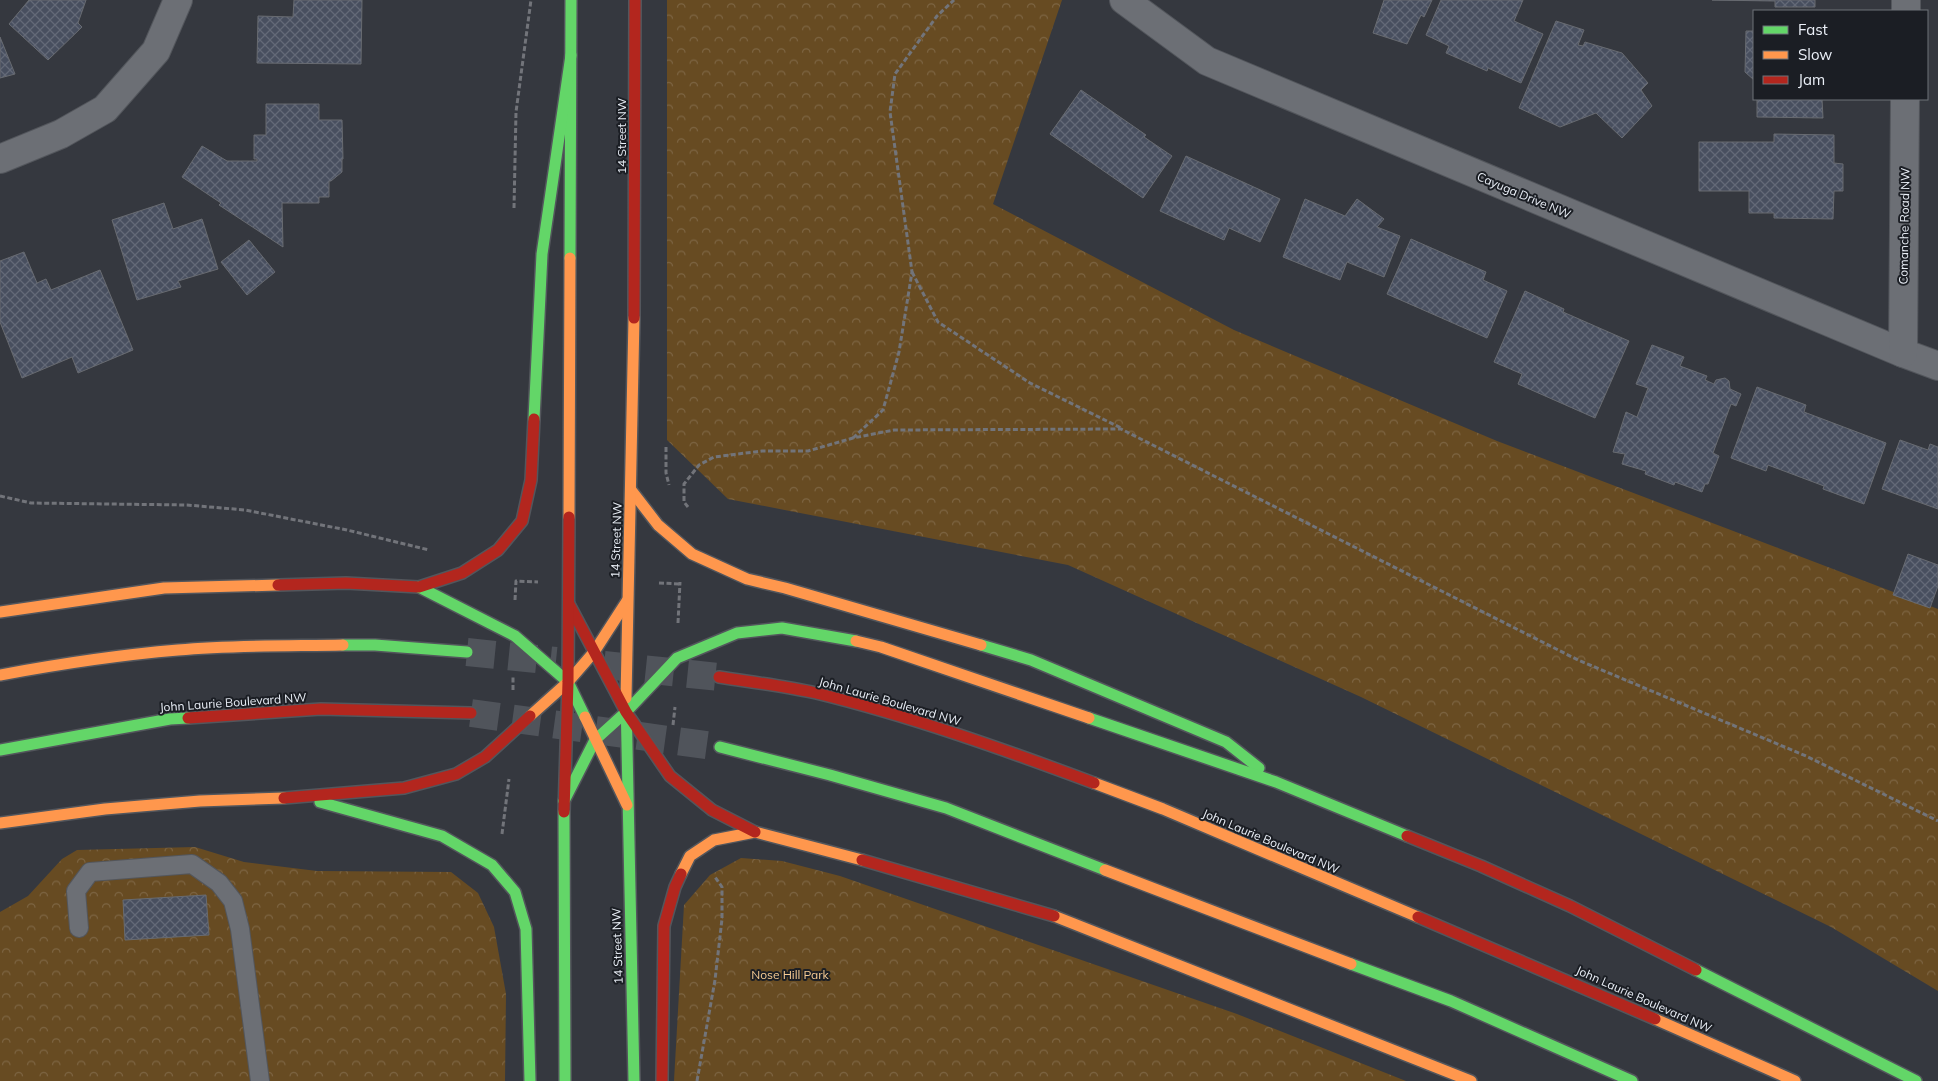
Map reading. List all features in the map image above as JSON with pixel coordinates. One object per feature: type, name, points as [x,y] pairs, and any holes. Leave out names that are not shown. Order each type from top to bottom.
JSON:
[{"type":"main road","points":[[565,1081],[564,801],[569,604],[571,0]]},
{"type":"main road","name":"14 Street NW","points":[[634,1081],[626,712],[635,283],[635,0]]},
{"type":"main road","points":[[0,612],[164,588],[346,583],[419,587],[462,573],[498,550],[522,521],[531,480],[542,254],[571,55]]},
{"type":"main road","points":[[631,490],[658,525],[692,554],[747,579],[785,588],[1031,660],[1226,742],[1276,782]]},
{"type":"main road","points":[[419,587],[515,636],[568,682],[627,805]]},
{"type":"main road","points":[[0,823],[114,808],[200,801],[302,797],[404,788],[456,774],[485,757],[568,682],[594,652],[628,601]]},
{"type":"main road","points":[[569,604],[626,712],[670,776],[712,810],[755,832],[882,864],[1047,913],[1471,1081]]},
{"type":"main road","points":[[564,801],[595,740],[626,712],[677,658],[737,633],[782,628],[881,646],[1276,782],[1481,866],[1570,906],[1916,1081]]},
{"type":"main road","points":[[0,675],[54,665],[178,650],[265,646],[375,645],[467,652]]},
{"type":"main road","name":"John Laurie Boulevard NW","points":[[719,677],[815,693],[916,722],[1026,758],[1117,792],[1172,813],[1575,983],[1795,1081]]},
{"type":"main road","name":"John Laurie Boulevard NW","points":[[0,750],[180,718],[320,709],[471,713]]},
{"type":"main road","points":[[720,747],[830,775],[946,808],[1229,919],[1451,1001],[1632,1081]]},
{"type":"main road","points":[[302,797],[442,836],[492,865],[515,892],[526,930],[530,1081]]},
{"type":"main road","points":[[662,1081],[664,926],[675,887],[690,856],[714,840],[755,832]]},
{"type":"street","points":[[0,158],[60,134],[105,109],[156,51],[178,0]]},
{"type":"street","name":"Cayuga Drive NW","points":[[1124,0],[1207,61],[1938,366]]},
{"type":"street","name":"Comanche Road NW","points":[[1903,353],[1905,100]]},
{"type":"lane","points":[[79,928],[76,891],[90,872],[192,864],[219,883],[233,901],[240,930],[260,1081]]},
{"type":"path","points":[[853,438],[883,410],[899,352],[912,272],[890,112],[895,74],[937,16],[954,0]]},
{"type":"path","points":[[912,272],[938,322],[1030,383],[1578,660],[1806,756],[1938,821]]},
{"type":"path","points":[[689,509],[684,502],[684,484],[699,465],[714,457],[762,451],[808,450],[894,430],[1121,428]]},
{"type":"path","points":[[666,437],[666,473],[671,492]]},
{"type":"path","points":[[0,496],[31,502],[187,505],[246,510],[347,530],[434,552]]},
{"type":"path","points":[[678,613],[680,579]]},
{"type":"path","points":[[516,581],[542,582]]},
{"type":"path","points":[[654,583],[680,584]]},
{"type":"path","points":[[501,844],[510,770]]},
{"type":"path","points":[[697,1081],[715,980],[722,919],[722,887],[710,870]]},
{"type":"green space","points":[[667,0],[1062,0],[993,204],[1234,330],[1497,441],[1938,609],[1938,991],[1831,927],[1361,697],[1068,565],[728,499],[667,440]]},
{"type":"green space","points":[[195,847],[244,862],[317,871],[451,872],[478,893],[494,927],[506,994],[505,1081],[0,1081],[0,912],[28,896],[62,859],[77,850]]},
{"type":"green space","name":"Nose Hill Park","points":[[741,858],[782,861],[840,876],[1237,1014],[1406,1081],[674,1081],[684,905],[710,875]]},
{"type":"building","points":[[29,0],[86,0],[78,23],[82,27],[48,60],[9,24]]},
{"type":"building","points":[[294,0],[362,0],[361,64],[257,63],[258,16],[293,17]]},
{"type":"building","points":[[1384,0],[1432,0],[1424,17],[1421,15],[1407,44],[1373,33]]},
{"type":"building","points":[[1441,0],[1523,0],[1514,21],[1543,34],[1521,83],[1488,68],[1487,71],[1446,53],[1449,46],[1426,35]]},
{"type":"building","points":[[1712,0],[1815,0],[1815,7],[1775,7],[1775,1]]},
{"type":"building","points":[[1556,21],[1584,30],[1578,45],[1583,46],[1585,42],[1622,53],[1648,83],[1641,90],[1652,106],[1622,138],[1596,113],[1560,127],[1519,108]]},
{"type":"building","points":[[1746,31],[1753,31],[1753,79],[1745,72]]},
{"type":"building","points":[[0,37],[15,74],[0,78]]},
{"type":"building","points":[[1081,90],[1146,135],[1144,137],[1172,156],[1143,198],[1050,134]]},
{"type":"building","points":[[1757,100],[1822,100],[1823,118],[1757,117]]},
{"type":"building","points":[[266,104],[319,104],[319,120],[342,120],[342,172],[329,181],[329,197],[319,197],[319,203],[282,203],[283,247],[219,205],[221,203],[182,177],[202,146],[227,161],[257,161],[257,159],[254,159],[254,135],[266,135]]},
{"type":"building","points":[[1774,134],[1834,135],[1834,163],[1843,164],[1843,191],[1834,191],[1833,219],[1774,218],[1774,213],[1749,213],[1749,191],[1699,191],[1699,142],[1774,142]]},
{"type":"building","points":[[1186,156],[1280,199],[1260,242],[1229,228],[1224,240],[1160,211]]},
{"type":"building","points":[[1305,199],[1345,216],[1357,199],[1384,219],[1377,227],[1400,236],[1384,277],[1347,262],[1340,280],[1283,257]]},
{"type":"building","points":[[164,203],[173,229],[202,219],[218,269],[178,281],[181,287],[137,300],[112,220]]},
{"type":"building","points":[[1411,239],[1486,272],[1483,280],[1507,291],[1487,338],[1387,294]]},
{"type":"building","points":[[249,240],[275,272],[247,295],[221,262]]},
{"type":"building","points":[[24,252],[37,283],[46,279],[51,290],[100,270],[133,350],[78,373],[72,357],[22,378],[0,322],[0,261]]},
{"type":"building","points":[[1525,291],[1564,309],[1563,312],[1629,341],[1595,418],[1518,384],[1522,374],[1494,362]]},
{"type":"building","points":[[1652,345],[1684,357],[1680,366],[1707,376],[1705,380],[1714,384],[1716,380],[1725,378],[1729,381],[1730,389],[1741,394],[1736,406],[1731,404],[1713,453],[1719,456],[1708,484],[1705,484],[1702,492],[1675,482],[1674,485],[1645,474],[1646,471],[1622,464],[1625,454],[1613,452],[1626,412],[1637,417],[1648,388],[1636,384]]},
{"type":"building","points":[[1757,387],[1806,405],[1804,412],[1886,443],[1864,504],[1823,489],[1824,486],[1768,465],[1766,471],[1731,458]]},
{"type":"building","points":[[1900,440],[1928,450],[1930,444],[1938,447],[1938,509],[1882,489]]},
{"type":"building","points":[[1908,554],[1938,565],[1938,586],[1930,608],[1893,595]]},
{"type":"building","points":[[206,895],[209,935],[125,940],[123,900]]},
{"type":"tunnel","points":[[467,652],[556,661]]},
{"type":"tunnel","points":[[604,665],[719,677]]},
{"type":"tunnel","points":[[471,713],[720,747]]},
{"type":"traffic: fast","points":[[570,258],[571,0]]},
{"type":"traffic: fast","points":[[534,419],[542,254],[571,55]]},
{"type":"traffic: fast","points":[[419,587],[515,636],[568,682],[585,717]]},
{"type":"traffic: fast","points":[[564,801],[595,740],[626,712],[677,658],[737,633],[782,628],[856,641]]},
{"type":"traffic: fast","points":[[343,645],[375,645],[467,652]]},
{"type":"traffic: fast","points":[[981,645],[1031,660],[1226,742],[1259,768]]},
{"type":"traffic: fast","points":[[626,698],[634,1081]]},
{"type":"traffic: fast","points":[[0,750],[170,719],[188,718]]},
{"type":"traffic: fast","points":[[1089,718],[1276,782],[1407,836]]},
{"type":"traffic: fast","points":[[720,747],[830,775],[946,808],[1105,870]]},
{"type":"traffic: fast","points":[[320,802],[442,836],[492,865],[515,892],[526,929],[530,1081]]},
{"type":"traffic: fast","points":[[564,812],[565,1081]]},
{"type":"traffic: fast","points":[[1351,964],[1451,1001],[1632,1081]]},
{"type":"traffic: fast","points":[[1696,970],[1916,1081]]},
{"type":"traffic: slow","points":[[569,517],[570,258]]},
{"type":"traffic: slow","points":[[626,698],[634,318]]},
{"type":"traffic: slow","points":[[631,490],[658,525],[692,554],[747,579],[785,588],[981,645]]},
{"type":"traffic: slow","points":[[0,612],[164,588],[278,585]]},
{"type":"traffic: slow","points":[[530,716],[568,682],[594,652],[627,601]]},
{"type":"traffic: slow","points":[[856,641],[881,647],[1089,718]]},
{"type":"traffic: slow","points":[[0,675],[133,654],[199,648],[343,645]]},
{"type":"traffic: slow","points":[[585,717],[627,805]]},
{"type":"traffic: slow","points":[[1094,783],[1163,809],[1418,917]]},
{"type":"traffic: slow","points":[[0,823],[105,809],[200,801],[284,798]]},
{"type":"traffic: slow","points":[[681,874],[690,856],[714,840],[755,832],[862,860]]},
{"type":"traffic: slow","points":[[1105,870],[1351,964]]},
{"type":"traffic: slow","points":[[1054,916],[1471,1081]]},
{"type":"traffic: slow","points":[[1655,1019],[1795,1081]]},
{"type":"traffic: jam","points":[[634,318],[635,0]]},
{"type":"traffic: jam","points":[[278,585],[346,583],[419,587],[462,573],[498,550],[522,521],[531,480],[534,419]]},
{"type":"traffic: jam","points":[[564,812],[568,682],[569,517]]},
{"type":"traffic: jam","points":[[569,604],[626,712],[670,776],[712,810],[755,832]]},
{"type":"traffic: jam","points":[[719,677],[780,686],[851,702],[991,746],[1094,783]]},
{"type":"traffic: jam","points":[[188,718],[321,709],[471,713]]},
{"type":"traffic: jam","points":[[284,798],[404,788],[456,774],[485,757],[530,716]]},
{"type":"traffic: jam","points":[[1407,836],[1481,866],[1570,906],[1696,970]]},
{"type":"traffic: jam","points":[[862,860],[1054,916]]},
{"type":"traffic: jam","points":[[662,1081],[664,926],[675,887],[681,874]]},
{"type":"traffic: jam","points":[[1418,917],[1655,1019]]}]
